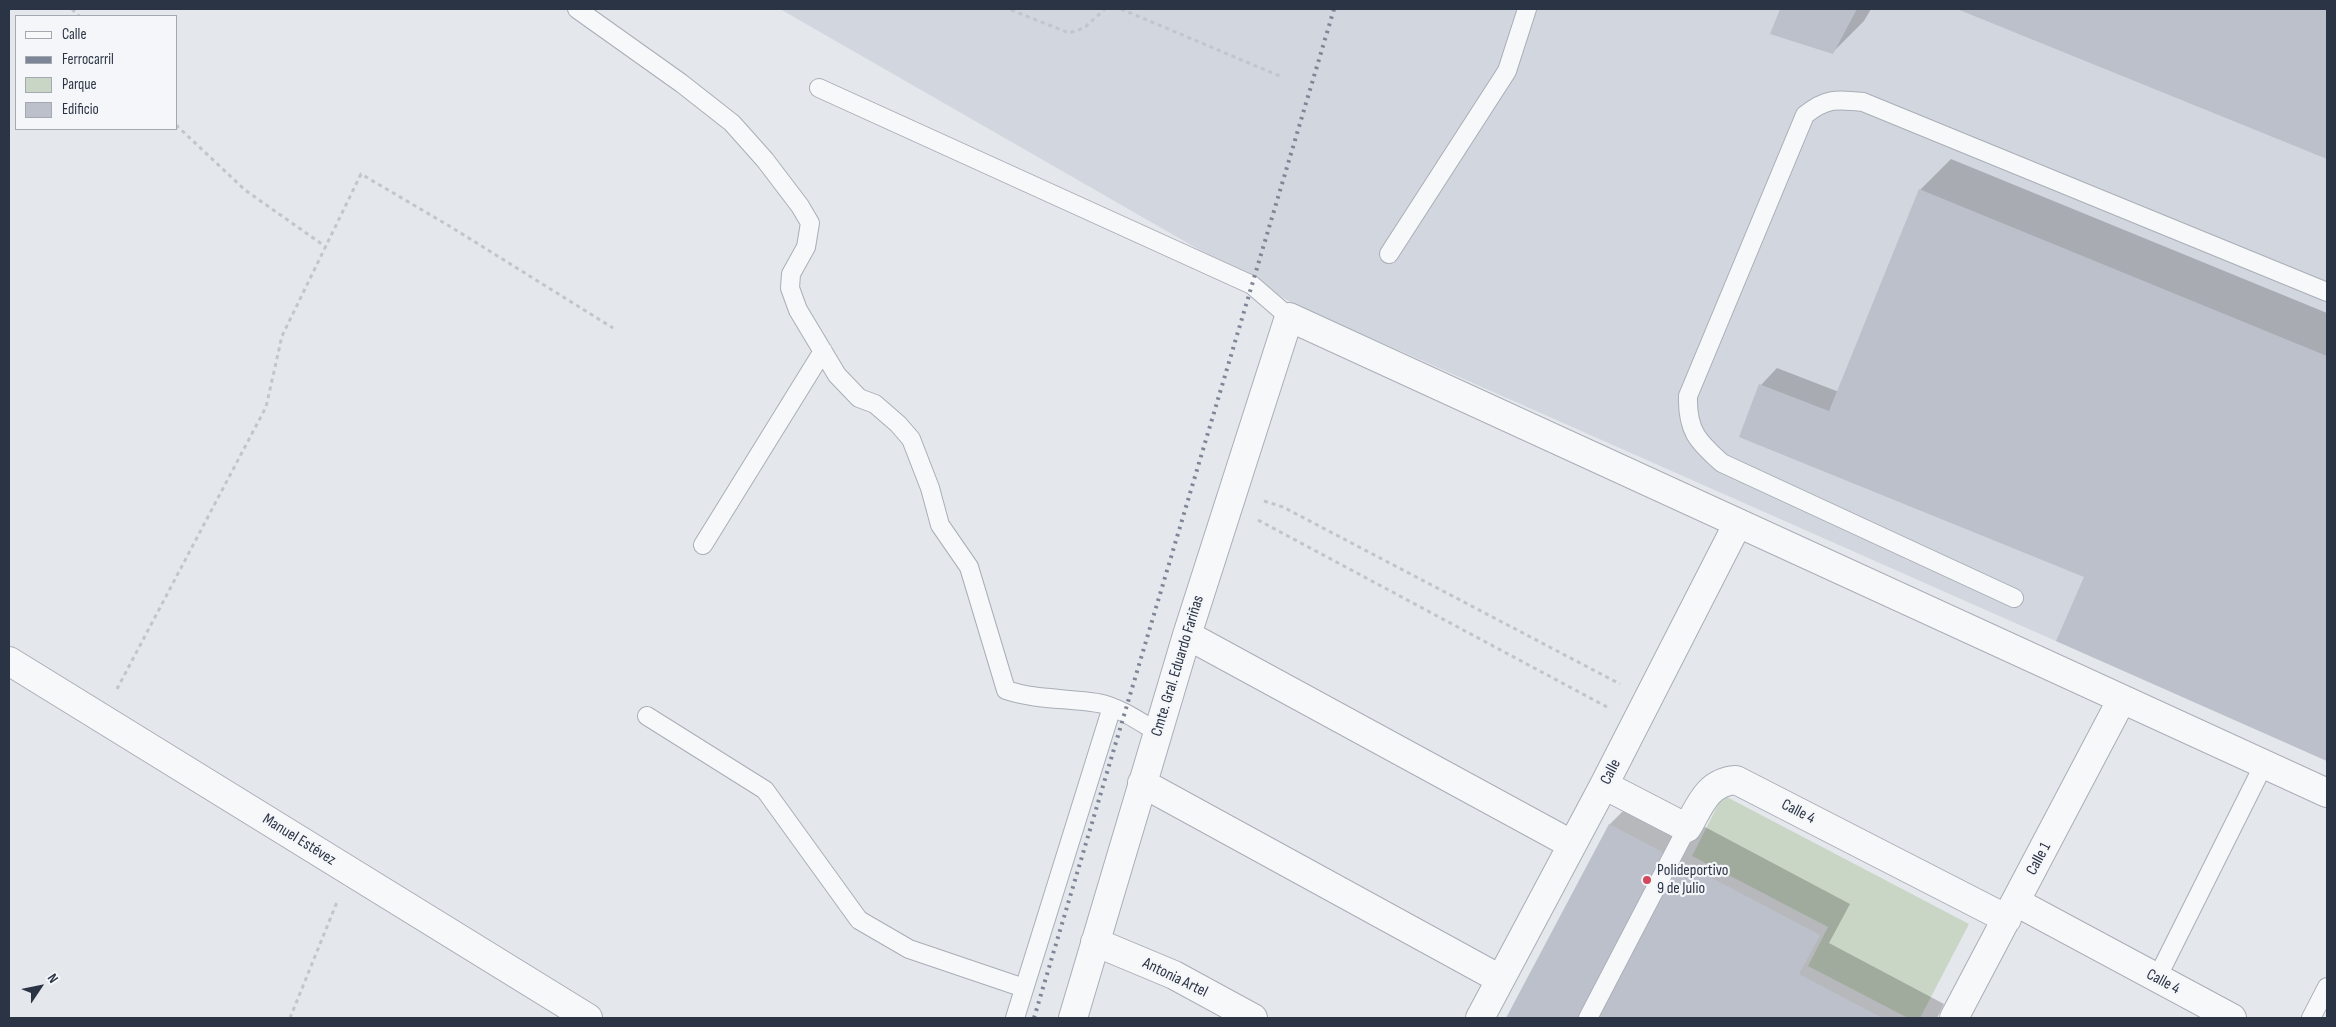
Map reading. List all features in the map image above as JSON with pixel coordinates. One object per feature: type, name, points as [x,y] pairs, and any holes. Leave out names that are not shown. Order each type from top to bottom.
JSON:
[{"type":"street","name":"Cmte. Gral. Eduardo Fariñas","points":[[1073,1018],[1157,732],[1289,316]]},
{"type":"street","points":[[1289,316],[2327,794]]},
{"type":"street","name":"Calle","points":[[1480,1018],[1604,785],[1738,523]]},
{"type":"street","points":[[1187,635],[1571,844]]},
{"type":"street","name":"Manuel Estévez","points":[[9,661],[588,1018]]},
{"type":"street","name":"Calle 1","points":[[1954,1018],[2122,699]]},
{"type":"street","name":"Calle 4","points":[[1687,828],[1710,790],[1724,781],[1736,780],[2157,978],[2232,1018]]},
{"type":"street","points":[[1142,783],[1500,979]]},
{"type":"street","points":[[1604,785],[1687,828]]},
{"type":"street","name":"Antonia Artel","points":[[1095,942],[1174,975],[1253,1018]]},
{"type":"lane","points":[[577,9],[681,83],[732,123],[765,160],[800,206],[810,223],[806,247],[791,274],[790,288],[798,310],[838,376],[859,398],[876,404],[911,439],[930,488],[940,525],[969,567],[1006,690],[1023,696],[1098,703],[1112,707],[1157,732]]},
{"type":"lane","points":[[1389,254],[1507,70],[1527,9]]},
{"type":"lane","points":[[820,88],[1252,286],[1289,316]]},
{"type":"lane","points":[[2014,598],[1722,463],[1701,445],[1687,418],[1688,396],[1805,115],[1819,104],[1836,99],[1863,102],[2327,292]]},
{"type":"lane","points":[[704,544],[823,351]]},
{"type":"lane","points":[[1015,1018],[1112,707]]},
{"type":"lane","points":[[647,716],[765,790],[859,920],[909,949],[1024,988]]},
{"type":"lane","points":[[2157,978],[2264,764]]},
{"type":"lane","points":[[1588,1018],[1687,828]]},
{"type":"lane","points":[[2311,1018],[2327,987]]},
{"type":"path","points":[[1011,10],[1069,34],[1084,28],[1105,9]]},
{"type":"path","points":[[1121,9],[1282,77]]},
{"type":"path","points":[[178,127],[245,190],[326,247]]},
{"type":"path","points":[[101,718],[266,407],[282,336],[361,174],[451,227],[613,328]]},
{"type":"path","points":[[1230,498],[1283,507],[1642,711]]},
{"type":"path","points":[[1230,498],[1642,711]]},
{"type":"path","points":[[290,1018],[349,871]]},
{"type":"shaded area","points":[[780,9],[2327,9],[2327,761],[1292,303]]},
{"type":"green space","points":[[1723,795],[1969,924],[1920,1018],[1908,1018],[1808,966],[1828,927],[1692,856]]},
{"type":"building","points":[[1780,9],[1857,9],[1833,54],[1770,34]]},
{"type":"building","points":[[1957,9],[2327,9],[2327,159]]},
{"type":"building","points":[[1919,189],[2327,356],[2327,761],[2056,641],[2084,577],[1739,437],[1759,384],[1829,411]]},
{"type":"building","name":"Polideportivo 9 de Julio","points":[[1609,824],[1820,935],[1799,974],[1882,1018],[1506,1018]]},
{"type":"railway","points":[[1034,1018],[1334,9]]},
{"type":"place","name":"Polideportivo 9 de Julio","points":[[1647,880]]}]
